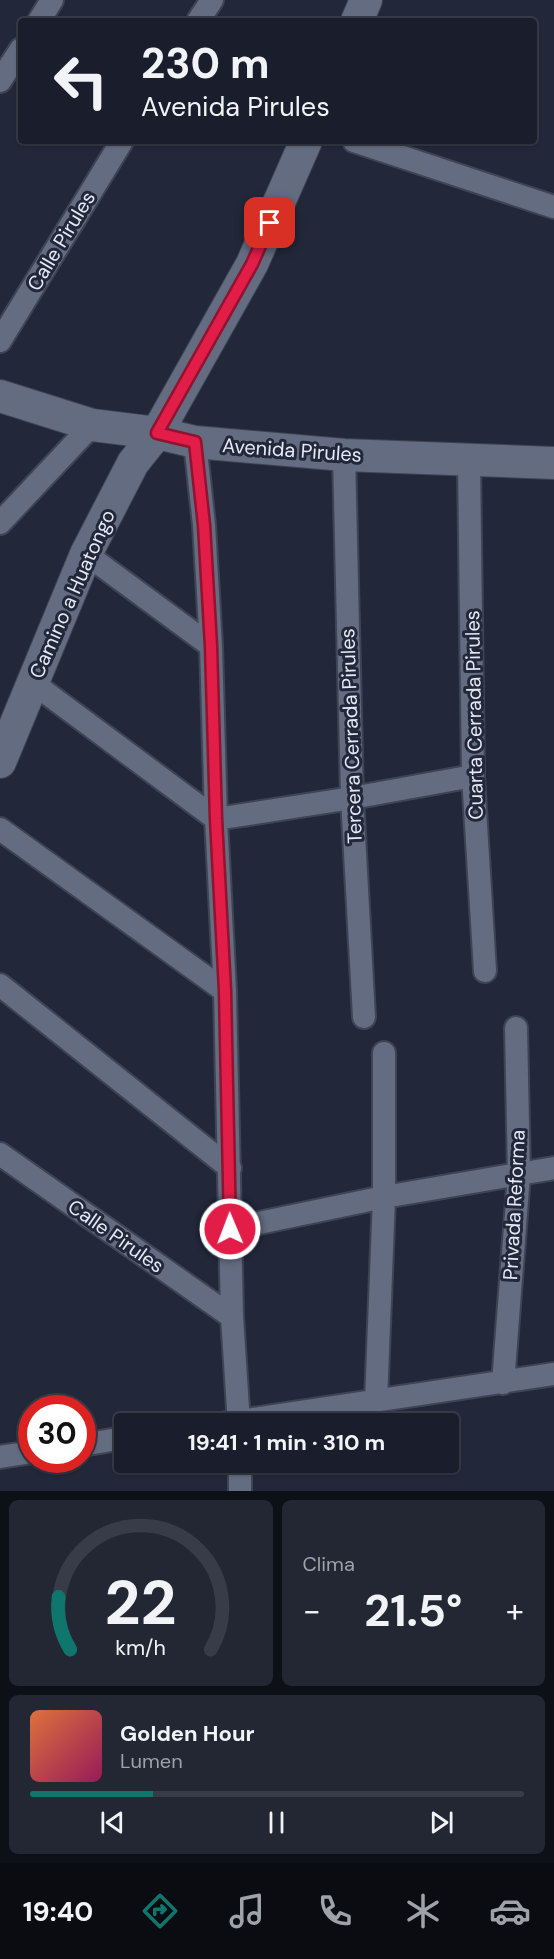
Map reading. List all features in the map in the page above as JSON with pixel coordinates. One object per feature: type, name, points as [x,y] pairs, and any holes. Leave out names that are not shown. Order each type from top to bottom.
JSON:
[{"type":"main road","points":[[358,18],[366,0]]},
{"type":"main road","name":"Camino a Huatongo","points":[[0,760],[86,554],[133,462],[157,433],[252,264],[305,144]]},
{"type":"main road","name":"Avenida Pirules","points":[[0,396],[92,425],[157,433],[195,442],[344,455],[554,463]]},
{"type":"street","points":[[41,18],[52,0]]},
{"type":"street","points":[[200,18],[212,0]]},
{"type":"street","points":[[0,81],[18,54]]},
{"type":"street","name":"Calle Pirules","points":[[0,341],[120,144]]},
{"type":"street","points":[[363,144],[554,207]]},
{"type":"street","points":[[0,523],[92,425]]},
{"type":"street","points":[[195,442],[204,525],[211,646],[216,819],[225,991],[235,1413]]},
{"type":"street","name":"Tercera Cerrada Pirules","points":[[344,455],[352,798],[364,1017]]},
{"type":"street","name":"Cuarta Cerrada Pirules","points":[[469,460],[473,776],[485,970]]},
{"type":"street","points":[[86,554],[211,646]]},
{"type":"street","points":[[33,683],[216,819],[473,776]]},
{"type":"street","points":[[0,829],[225,991]]},
{"type":"street","points":[[0,985],[230,1168]]},
{"type":"street","name":"Privada Reforma","points":[[503,1383],[519,1175],[516,1028]]},
{"type":"street","points":[[376,1402],[384,1197],[384,1053]]},
{"type":"street","name":"Calle Pirules","points":[[0,1154],[232,1317]]},
{"type":"street","points":[[230,1229],[384,1197],[554,1168]]},
{"type":"street","points":[[302,1413],[554,1374]]},
{"type":"street","points":[[96,1442],[114,1439]]},
{"type":"street","points":[[0,1457],[18,1454]]},
{"type":"street","points":[[240,1473],[240,1491]]},
{"type":"route","points":[[230,1229],[225,991],[204,525],[195,442],[157,433],[252,264],[270,223]]}]
